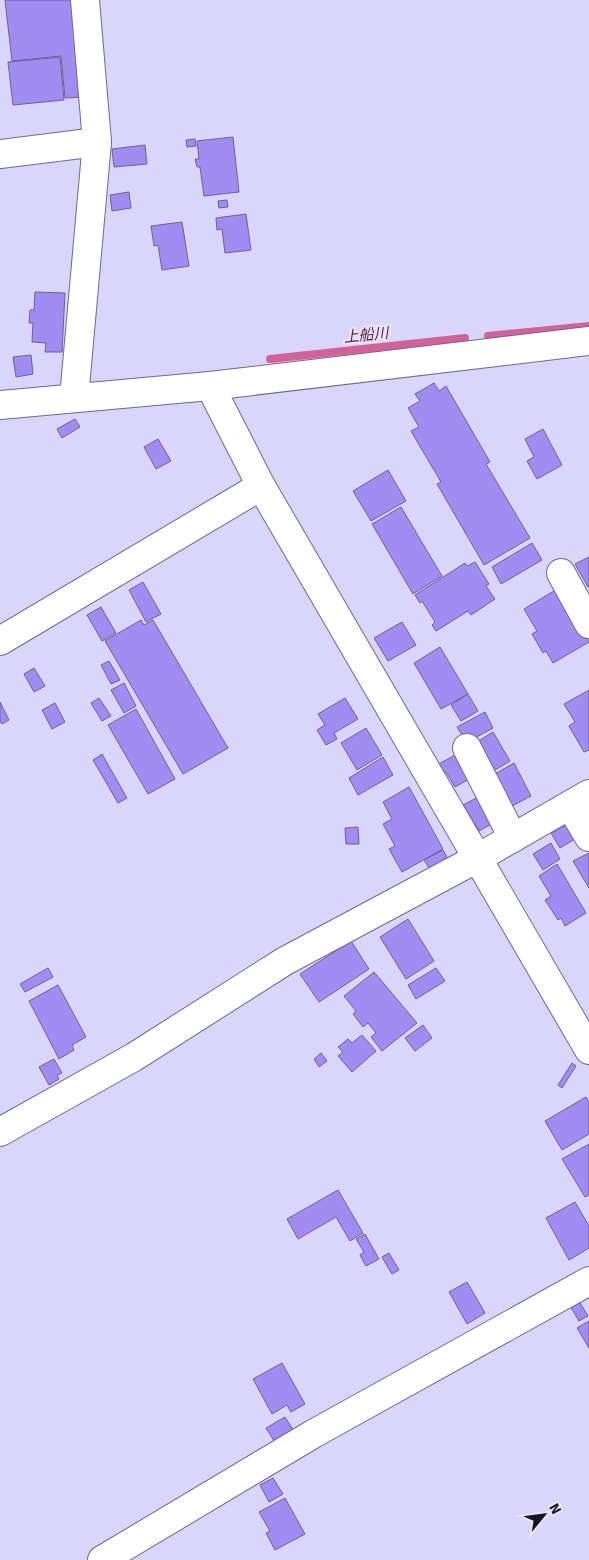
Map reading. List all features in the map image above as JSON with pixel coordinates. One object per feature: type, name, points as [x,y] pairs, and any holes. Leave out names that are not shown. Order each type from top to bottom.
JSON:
[{"type":"street","points":[[74,398],[97,142],[85,0]]},
{"type":"street","points":[[0,154],[97,142]]},
{"type":"street","points":[[0,405],[210,386],[589,341]]},
{"type":"street","points":[[210,386],[261,486],[476,859],[589,1050]]},
{"type":"street","points":[[0,641],[261,486]]},
{"type":"street","points":[[561,574],[589,624]]},
{"type":"street","points":[[467,748],[513,838]]},
{"type":"street","points":[[0,1132],[134,1057],[285,961],[476,859],[580,799],[589,836]]},
{"type":"street","points":[[102,1560],[313,1434],[589,1281]]},
{"type":"building","points":[[5,0],[75,0],[81,97],[65,98],[61,56],[12,61]]},
{"type":"building","points":[[60,57],[64,100],[13,105],[8,62]]},
{"type":"building","points":[[233,137],[239,192],[204,196],[200,167],[197,167],[195,159],[199,159],[197,141]]},
{"type":"building","points":[[195,139],[196,146],[187,147],[186,140]]},
{"type":"building","points":[[145,145],[147,164],[114,167],[112,149]]},
{"type":"building","points":[[129,192],[131,208],[112,211],[110,195]]},
{"type":"building","points":[[227,200],[228,207],[219,208],[218,201]]},
{"type":"building","points":[[246,214],[251,250],[225,253],[222,229],[217,230],[216,218]]},
{"type":"building","points":[[182,222],[189,266],[162,270],[158,245],[154,246],[151,226]]},
{"type":"building","points":[[35,292],[65,293],[62,352],[45,352],[46,343],[32,342],[33,323],[29,323],[30,310],[34,310]]},
{"type":"building","points":[[31,355],[33,374],[16,377],[13,357]]},
{"type":"building","points":[[434,383],[439,391],[446,386],[490,462],[486,464],[530,538],[484,565],[437,484],[441,482],[411,431],[419,427],[408,408],[420,401],[415,394]]},
{"type":"building","points":[[75,419],[80,427],[62,438],[57,429]]},
{"type":"building","points":[[543,429],[562,465],[537,479],[527,461],[534,457],[525,439]]},
{"type":"building","points":[[158,439],[171,461],[156,469],[144,447]]},
{"type":"building","points":[[388,470],[406,501],[371,521],[353,491]]},
{"type":"building","points":[[401,507],[442,576],[413,594],[372,524]]},
{"type":"building","points":[[532,543],[542,560],[501,584],[492,567]]},
{"type":"building","points":[[589,557],[589,586],[588,587],[575,564]]},
{"type":"building","points":[[475,562],[489,584],[486,586],[495,599],[471,615],[468,611],[436,631],[432,625],[435,622],[422,601],[420,603],[415,595],[465,563],[467,566]]},
{"type":"building","points":[[143,582],[161,614],[146,622],[129,590]]},
{"type":"building","points":[[557,589],[589,642],[553,663],[546,651],[543,653],[532,634],[537,631],[524,609]]},
{"type":"building","points":[[101,607],[116,633],[102,641],[87,615]]},
{"type":"building","points":[[141,620],[144,625],[153,620],[228,748],[183,774],[105,641]]},
{"type":"building","points":[[402,622],[416,645],[388,661],[374,638]]},
{"type":"building","points":[[440,647],[468,694],[441,709],[414,663]]},
{"type":"building","points":[[109,661],[120,680],[111,684],[101,665]]},
{"type":"building","points":[[34,668],[45,686],[34,692],[24,674]]},
{"type":"building","points":[[124,683],[136,706],[124,713],[111,690]]},
{"type":"building","points":[[589,690],[589,750],[584,752],[569,726],[575,722],[564,704]]},
{"type":"building","points":[[468,694],[478,711],[461,721],[451,705]]},
{"type":"building","points":[[99,698],[111,716],[102,721],[91,703]]},
{"type":"building","points":[[345,698],[358,719],[334,733],[337,739],[326,745],[317,730],[325,725],[318,714]]},
{"type":"building","points":[[0,702],[9,720],[2,724],[0,722]]},
{"type":"building","points":[[55,703],[65,722],[52,729],[42,710]]},
{"type":"building","points":[[136,709],[175,779],[148,794],[108,725]]},
{"type":"building","points":[[485,712],[493,728],[471,740],[463,737],[457,727]]},
{"type":"building","points":[[366,728],[382,755],[357,770],[341,743]]},
{"type":"building","points":[[493,732],[510,761],[490,773],[472,745]]},
{"type":"building","points":[[102,754],[127,798],[118,803],[93,760]]},
{"type":"building","points":[[457,754],[471,778],[455,787],[446,772],[442,774],[437,765]]},
{"type":"building","points":[[383,757],[393,775],[358,795],[349,778]]},
{"type":"building","points":[[514,763],[531,796],[510,807],[493,775]]},
{"type":"building","points":[[409,787],[443,849],[402,872],[389,849],[395,846],[383,824],[392,819],[383,802]]},
{"type":"building","points":[[482,795],[497,821],[479,831],[463,805]]},
{"type":"building","points":[[569,823],[578,837],[560,848],[551,833]]},
{"type":"building","points":[[358,827],[359,844],[346,844],[345,828]]},
{"type":"building","points":[[551,843],[560,859],[543,870],[533,854]]},
{"type":"building","points":[[443,850],[449,861],[431,871],[424,860]]},
{"type":"building","points":[[589,853],[589,888],[573,861]]},
{"type":"building","points":[[557,864],[586,913],[565,926],[561,918],[558,920],[545,900],[551,896],[539,876]]},
{"type":"building","points":[[408,919],[434,961],[406,979],[380,937]]},
{"type":"building","points":[[351,941],[369,969],[319,1002],[300,974]]},
{"type":"building","points":[[48,968],[53,977],[25,992],[20,984]]},
{"type":"building","points":[[436,968],[445,981],[416,999],[408,985]]},
{"type":"building","points":[[374,972],[417,1023],[382,1051],[371,1037],[376,1033],[368,1023],[363,1027],[353,1014],[356,1011],[344,996]]},
{"type":"building","points":[[58,985],[86,1037],[72,1045],[74,1050],[59,1059],[29,1001]]},
{"type":"building","points":[[423,1025],[432,1038],[415,1051],[405,1038]]},
{"type":"building","points":[[362,1035],[376,1051],[352,1072],[338,1056],[343,1052],[338,1047],[348,1039],[352,1043]]},
{"type":"building","points":[[321,1053],[327,1061],[319,1067],[314,1059]]},
{"type":"building","points":[[54,1059],[62,1073],[57,1075],[59,1079],[49,1085],[39,1067]]},
{"type":"building","points":[[572,1063],[576,1066],[562,1088],[558,1085]]},
{"type":"building","points":[[586,1097],[589,1102],[589,1134],[562,1150],[545,1121]]},
{"type":"building","points":[[589,1144],[589,1195],[585,1197],[562,1159]]},
{"type":"building","points":[[338,1190],[363,1233],[350,1241],[336,1217],[298,1239],[287,1219]]},
{"type":"building","points":[[575,1202],[589,1226],[589,1248],[569,1260],[546,1218]]},
{"type":"building","points":[[365,1234],[379,1259],[366,1266],[360,1255],[364,1252],[356,1239]]},
{"type":"building","points":[[389,1253],[399,1270],[392,1274],[382,1257]]},
{"type":"building","points":[[467,1282],[485,1313],[467,1324],[449,1292]]},
{"type":"building","points":[[579,1301],[588,1316],[579,1321],[570,1306]]},
{"type":"building","points":[[589,1321],[589,1348],[577,1328]]},
{"type":"building","points":[[282,1363],[305,1404],[291,1412],[287,1405],[272,1414],[253,1379]]},
{"type":"building","points":[[285,1417],[295,1433],[276,1444],[266,1428]]},
{"type":"building","points":[[273,1478],[283,1494],[269,1502],[260,1485]]},
{"type":"building","points":[[285,1498],[305,1534],[275,1550],[266,1533],[270,1531],[259,1512]]},
{"type":"waterway","name":"上船川","points":[[488,336],[589,326]]},
{"type":"waterway","name":"上船川","points":[[270,359],[465,338]]}]
